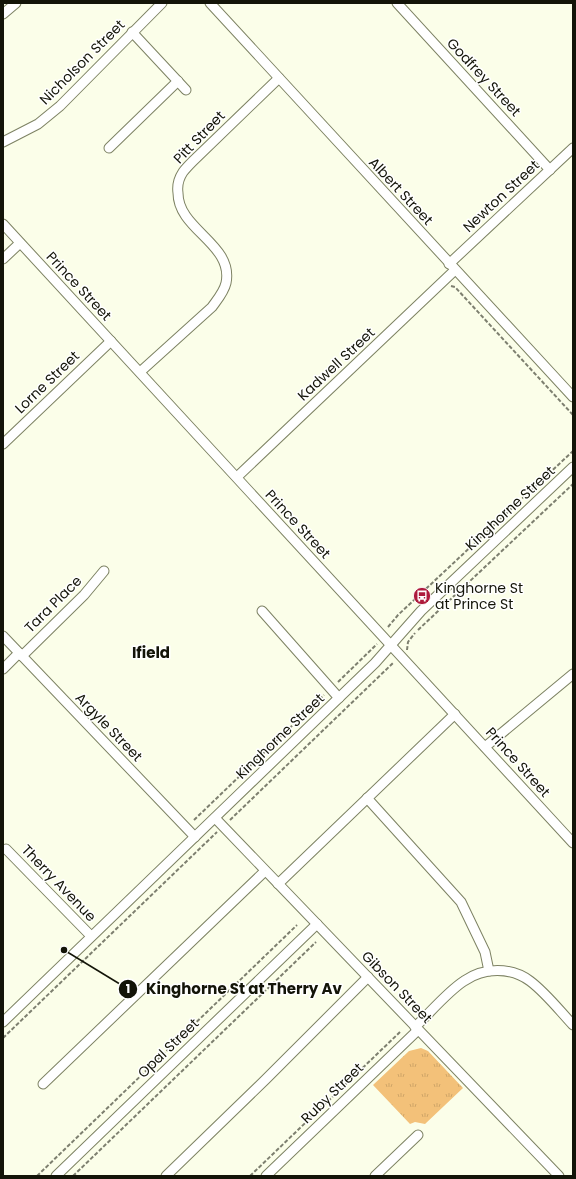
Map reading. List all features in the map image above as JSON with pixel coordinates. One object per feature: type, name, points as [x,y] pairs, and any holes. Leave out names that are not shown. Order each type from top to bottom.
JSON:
[{"type":"street","points":[[3,14],[16,3]]},
{"type":"street","name":"Nicholson Street","points":[[3,142],[38,124],[60,106],[162,3]]},
{"type":"street","name":"Albert Street","points":[[210,3],[573,397]]},
{"type":"street","name":"Godfrey Street","points":[[397,3],[550,170]]},
{"type":"street","points":[[132,32],[186,90]]},
{"type":"street","name":"Pitt Street","points":[[140,372],[212,307],[221,296],[226,284],[226,272],[222,258],[182,212],[178,199],[178,186],[183,173],[193,161],[279,78]]},
{"type":"street","points":[[108,148],[178,81]]},
{"type":"street","name":"Newton Street","points":[[452,267],[573,148]]},
{"type":"street","name":"Prince Street","points":[[3,224],[573,843]]},
{"type":"street","points":[[3,259],[20,243]]},
{"type":"street","name":"Kadwell Street","points":[[237,477],[452,267]]},
{"type":"street","name":"Lorne Street","points":[[3,444],[111,341]]},
{"type":"street","name":"Kinghorne Street","points":[[3,1022],[340,698],[391,646],[421,611],[573,467]]},
{"type":"street","name":"Tara Place","points":[[3,669],[84,596],[104,572]]},
{"type":"street","points":[[262,611],[340,698]]},
{"type":"street","name":"Argyle Street","points":[[3,636],[195,837]]},
{"type":"street","points":[[485,747],[573,674]]},
{"type":"street","points":[[278,884],[455,714]]},
{"type":"street","points":[[367,798],[461,902],[485,952],[488,971],[506,971],[523,977],[536,986],[573,1025]]},
{"type":"street","name":"Gibson Street","points":[[215,818],[559,1176]]},
{"type":"street","name":"Therry Avenue","points":[[6,849],[91,936]]},
{"type":"street","points":[[43,1084],[266,871]]},
{"type":"street","name":"Opal Street","points":[[56,1176],[317,924]]},
{"type":"street","name":"Ruby Street","points":[[266,1176],[464,981],[471,976],[488,971]]},
{"type":"street","points":[[166,1176],[368,977]]},
{"type":"street","points":[[375,1176],[418,1135]]},
{"type":"path","points":[[448,288],[451,286],[455,287],[573,415]]},
{"type":"path","points":[[388,627],[398,615],[573,451]]},
{"type":"path","points":[[407,650],[408,642],[417,631],[573,484]]},
{"type":"path","points":[[194,820],[377,644]]},
{"type":"path","points":[[229,821],[393,663]]},
{"type":"path","points":[[3,1038],[217,832]]},
{"type":"path","points":[[37,1176],[297,925]]},
{"type":"path","points":[[73,1176],[316,942]]},
{"type":"path","points":[[250,1176],[400,1032]]},
{"type":"green space","points":[[421,1048],[428,1051],[463,1088],[425,1124],[415,1122],[410,1124],[373,1085],[409,1051]]},
{"type":"place","name":"Kinghorne St at Prince St","points":[[422,596]]},
{"type":"place","name":"Kinghorne St at Therry Av","points":[[64,950]]},
{"type":"district","name":"Ifield","points":[[151,652]]}]
